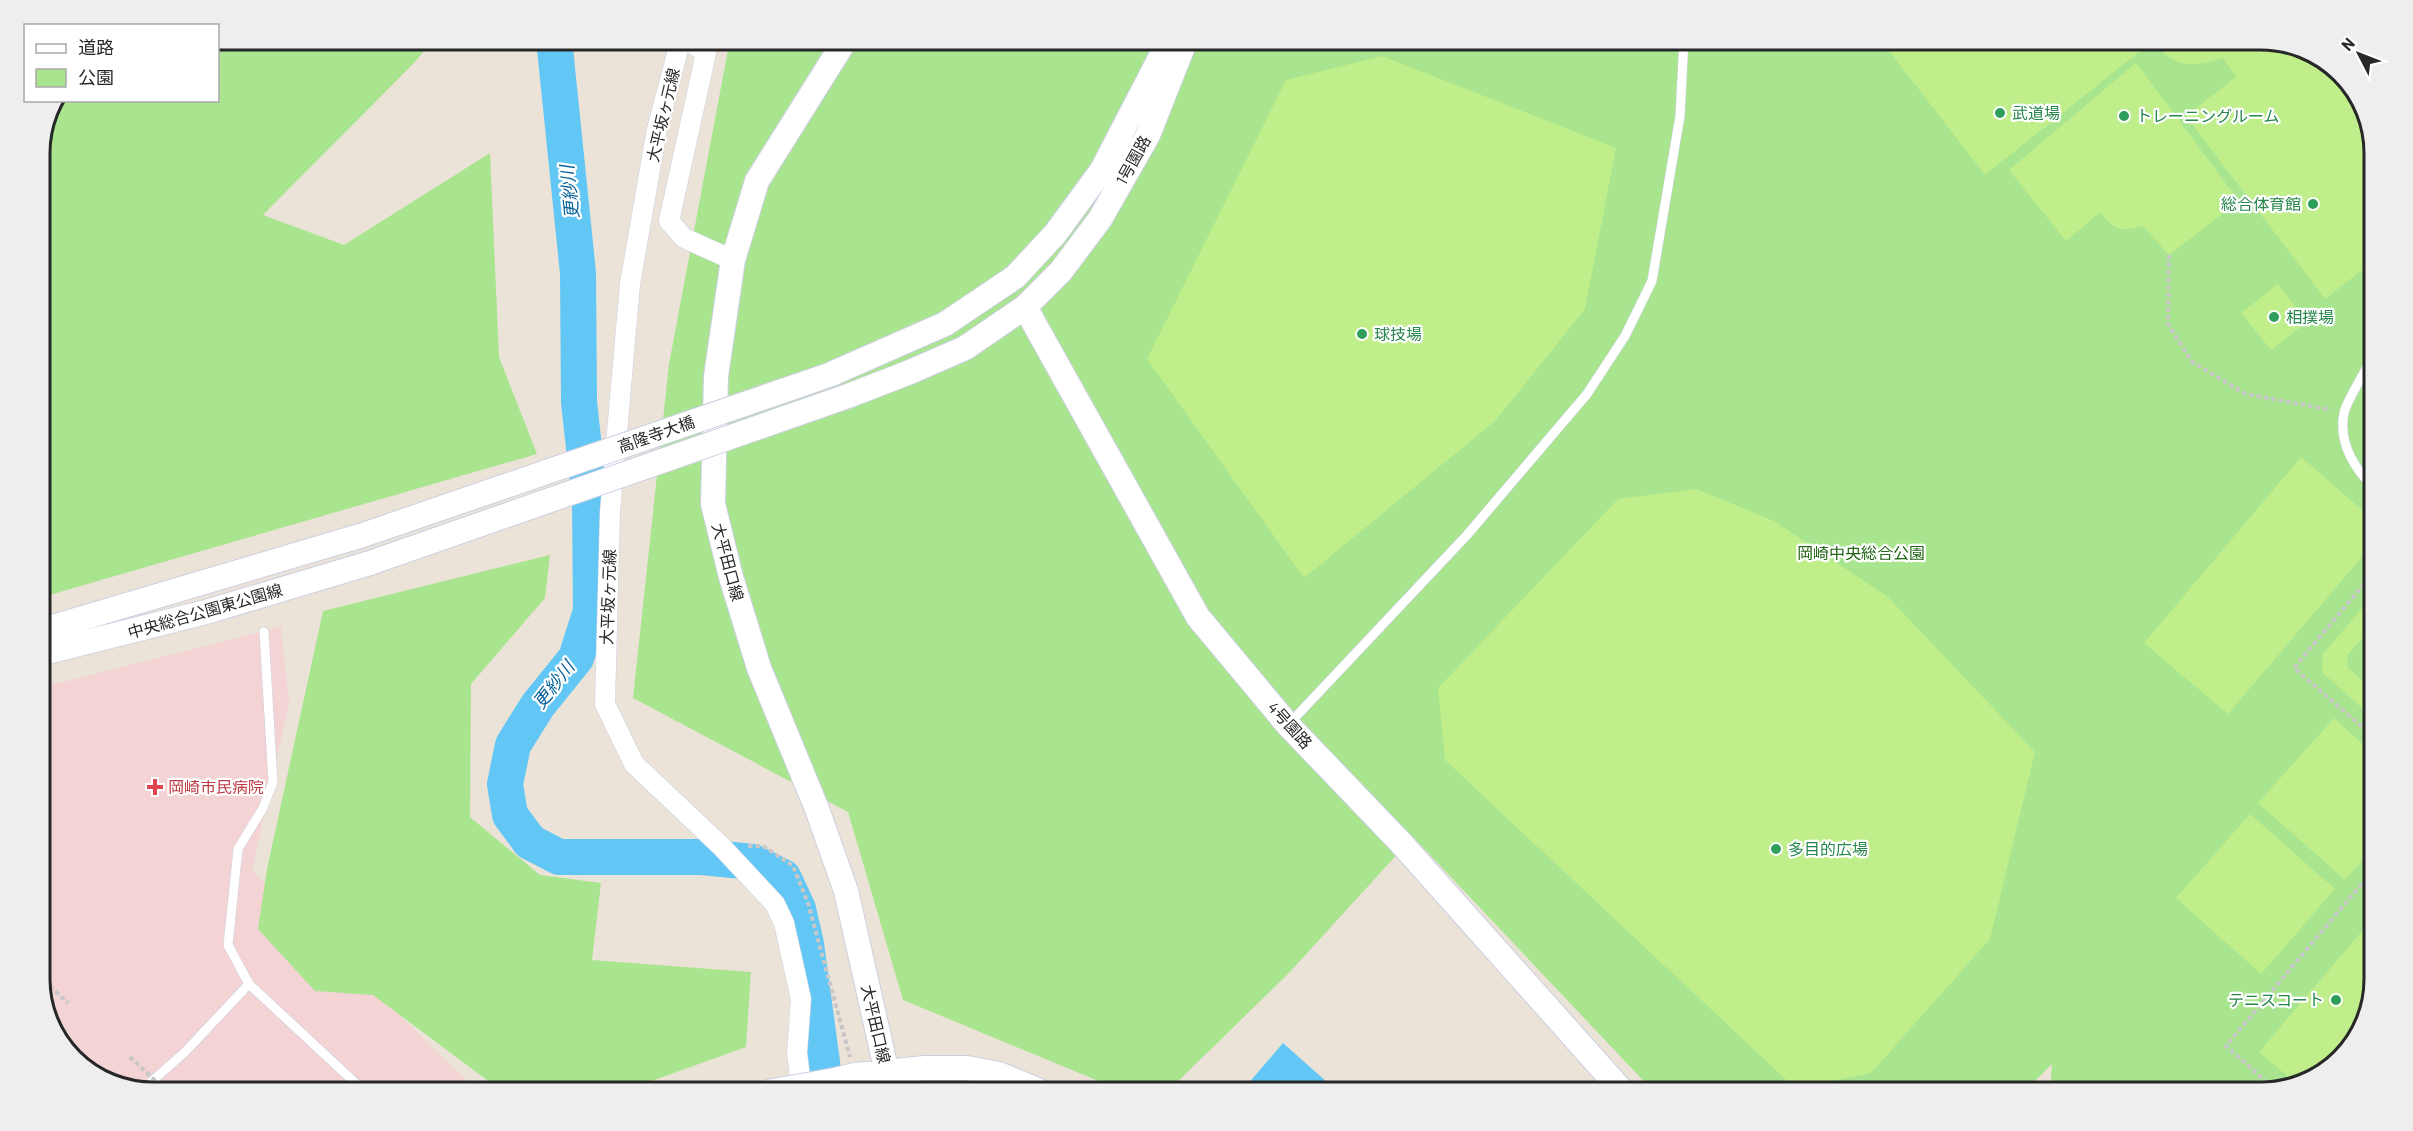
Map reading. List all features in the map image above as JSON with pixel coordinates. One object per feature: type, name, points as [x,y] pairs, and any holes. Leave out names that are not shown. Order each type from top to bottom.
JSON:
[{"type":"street","name":"大平坂ヶ元線","points":[[678,50],[657,129],[630,284],[610,512],[605,704],[634,764],[721,846],[775,904],[784,923],[801,999],[797,1053],[801,1082]]},
{"type":"street","points":[[702,50],[706,53],[669,221],[684,238],[733,260]]},
{"type":"street","name":"大平田口線","points":[[839,50],[757,181],[733,260],[716,376],[713,504],[731,577],[759,668],[817,809],[846,891],[888,1082]]},
{"type":"street","name":"高隆寺大橋","points":[[50,628],[363,535],[829,375],[945,324],[1015,278],[1055,234],[1102,170],[1165,50]]},
{"type":"street","name":"1号園路","points":[[910,372],[965,348],[1025,307],[1061,271],[1100,219],[1148,135],[1182,50]]},
{"type":"street","name":"4号園路","points":[[1025,307],[1198,617],[1288,724],[1401,843],[1614,1082]]},
{"type":"street","name":"高隆寺大橋","points":[[370,563],[848,396],[910,372]]},
{"type":"street","name":"中央総合公園東公園線","points":[[50,651],[206,612],[370,563]]},
{"type":"street","points":[[819,1082],[845,1077],[888,1082],[926,1068],[967,1068],[999,1074],[1018,1082]]},
{"type":"lane","points":[[1288,724],[1467,535],[1587,394],[1625,336],[1652,281],[1680,116],[1683,50]]},
{"type":"lane","points":[[2363,376],[2344,413],[2345,448],[2363,476]]},
{"type":"lane","points":[[264,632],[273,782],[263,808],[238,849],[228,945],[249,984],[354,1082]]},
{"type":"lane","points":[[151,1082],[185,1052],[249,984]]},
{"type":"path","points":[[2169,255],[2168,324],[2192,362],[2246,394],[2344,413]]},
{"type":"path","points":[[2364,585],[2294,668],[2364,727]]},
{"type":"path","points":[[2266,1082],[2226,1046],[2364,881]]},
{"type":"path","points":[[50,986],[68,1003]]},
{"type":"path","points":[[834,1000],[845,1077]]},
{"type":"path","points":[[130,1057],[156,1082]]},
{"type":"shaded area","name":"岡崎市民病院","points":[[281,627],[289,703],[252,871],[468,1082],[153,1082],[133,1080],[113,1074],[101,1068],[80,1051],[63,1030],[57,1018],[50,985],[50,684]]},
{"type":"green space","points":[[219,50],[425,50],[263,215],[344,245],[490,153],[499,357],[537,454],[50,595],[50,146],[53,126],[63,102],[219,102]]},
{"type":"green space","name":"岡崎中央総合公園","points":[[728,50],[2260,50],[2280,51],[2312,63],[2329,76],[2329,84],[2336,84],[2346,95],[2358,120],[2363,146],[2364,978],[2362,998],[2356,1018],[2346,1036],[2318,1064],[2293,1076],[2260,1082],[2051,1082],[2052,1064],[2034,1082],[1645,1082],[1413,837],[1288,974],[1177,1082],[1101,1082],[903,1000],[848,812],[633,698],[669,364]]},
{"type":"green space","name":"武道場","points":[[1888,50],[2139,50],[2140,51],[1985,175]]},
{"type":"green space","name":"総合体育館","points":[[2161,50],[2280,51],[2312,63],[2329,76],[2329,84],[2336,84],[2346,95],[2362,133],[2363,269],[2325,299],[2186,116],[2236,77],[2223,58],[2193,64],[2175,61]]},
{"type":"green space","name":"球技場","points":[[1382,56],[1616,148],[1585,309],[1495,421],[1304,578],[1147,359],[1286,80]]},
{"type":"green space","name":"トレーニングルーム","points":[[2136,63],[2239,201],[2169,255],[2143,226],[2129,229],[2118,228],[2100,212],[2066,241],[2009,170]]},
{"type":"green space","name":"相撲場","points":[[2278,284],[2307,322],[2271,350],[2241,313]]},
{"type":"green space","points":[[2301,457],[2363,511],[2363,555],[2228,714],[2144,643]]},
{"type":"green space","name":"多目的広場","points":[[1696,489],[1774,521],[1888,597],[2035,752],[1990,939],[1871,1073],[1829,1082],[1789,1082],[1445,760],[1438,688],[1618,499]]},
{"type":"green space","points":[[550,555],[545,598],[471,684],[470,817],[540,875],[601,883],[592,960],[751,972],[746,1047],[649,1082],[490,1082],[373,995],[315,991],[258,929],[267,869],[323,611]]},
{"type":"green space","points":[[2364,606],[2364,636],[2347,656],[2348,668],[2364,681],[2364,710],[2322,672],[2323,654]]},
{"type":"green space","points":[[2334,718],[2364,745],[2364,859],[2345,880],[2258,803]]},
{"type":"green space","points":[[2250,814],[2335,889],[2261,974],[2176,898]]},
{"type":"green space","name":"テニスコート","points":[[2364,929],[2362,998],[2356,1018],[2338,1046],[2318,1064],[2288,1077],[2259,1052]]},
{"type":"water","points":[[1283,1043],[1327,1082],[1250,1082]]},
{"type":"waterway","name":"更紗川","points":[[555,50],[578,273],[579,402],[590,502],[591,611],[576,658],[538,705],[513,745],[505,784],[510,815],[530,842],[559,857],[702,857],[753,862],[783,877],[798,909],[806,944],[825,1082]]},
{"type":"place","name":"武道場","points":[[2000,113]]},
{"type":"place","name":"トレーニングルーム","points":[[2124,116]]},
{"type":"place","name":"総合体育館","points":[[2313,204]]},
{"type":"place","name":"相撲場","points":[[2274,317]]},
{"type":"place","name":"球技場","points":[[1362,334]]},
{"type":"place","name":"岡崎市民病院","points":[[155,787]]},
{"type":"place","name":"多目的広場","points":[[1776,849]]},
{"type":"place","name":"テニスコート","points":[[2336,1000]]}]
